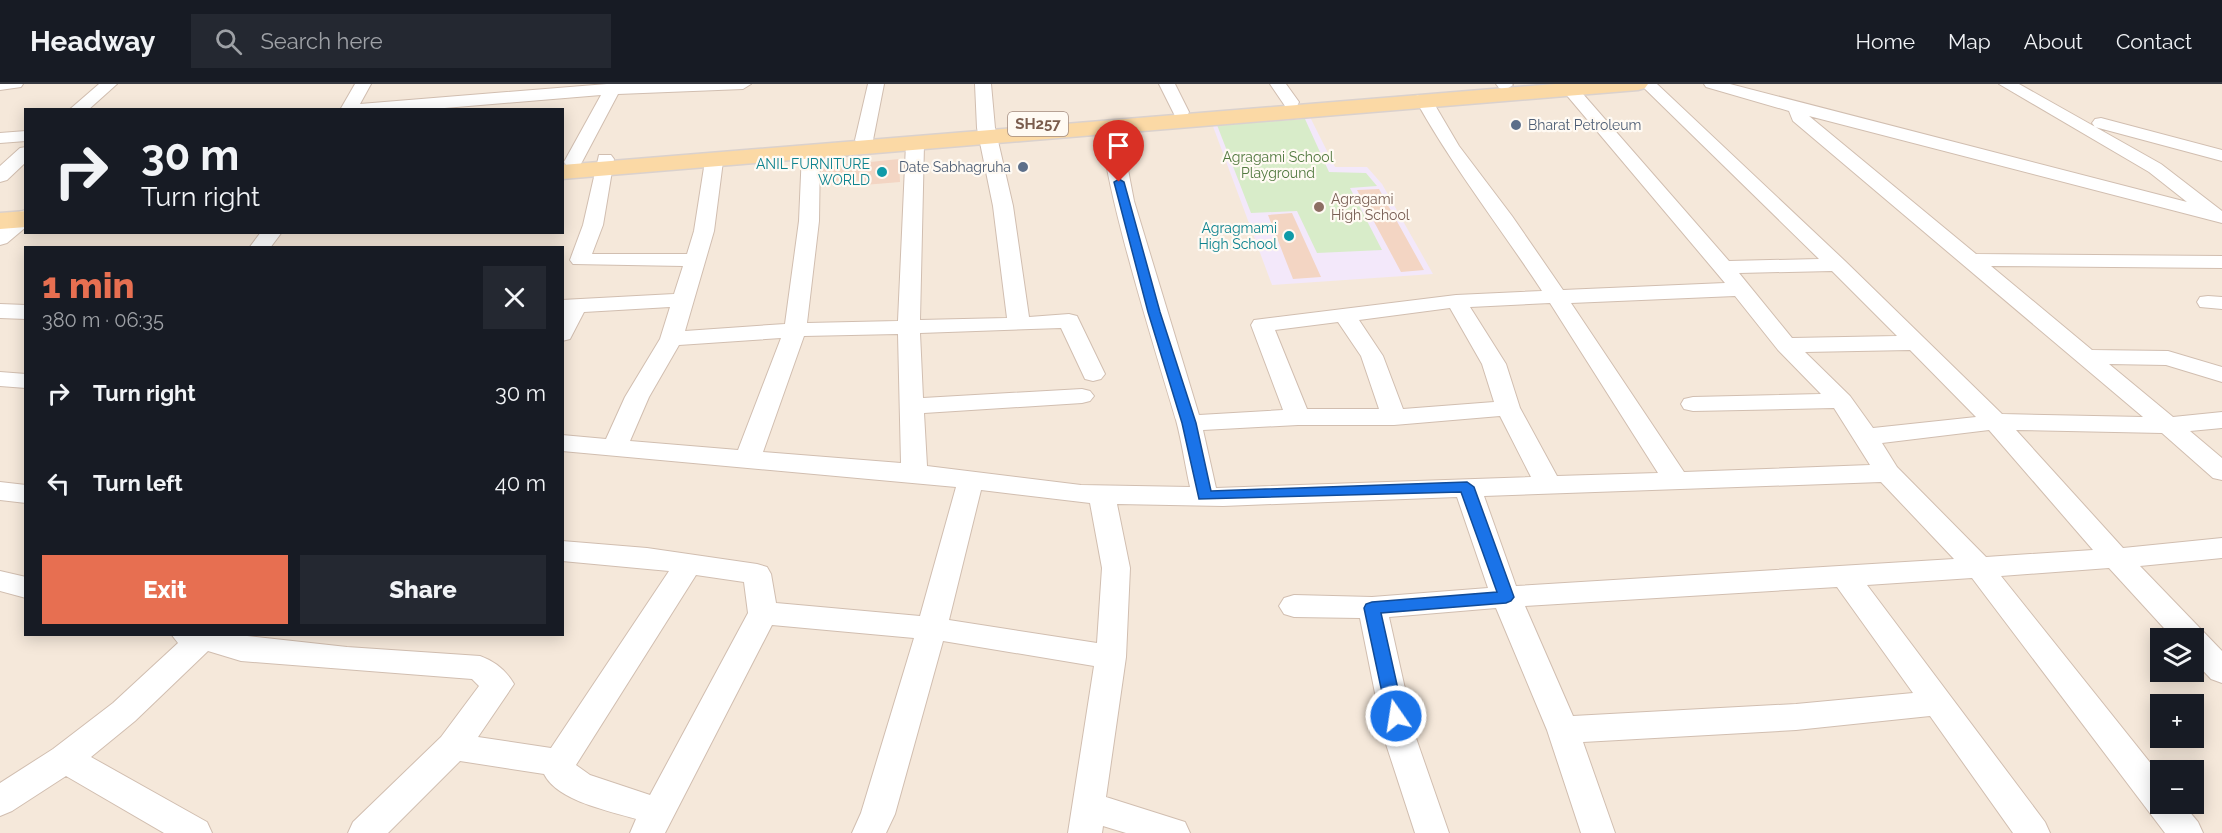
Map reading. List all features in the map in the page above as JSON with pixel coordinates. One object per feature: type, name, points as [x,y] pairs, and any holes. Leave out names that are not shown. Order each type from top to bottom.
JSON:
[{"type":"main road","name":"SH257","points":[[566,165],[714,161],[915,144],[987,133],[1180,112],[1284,93],[1514,84]]},
{"type":"main road","name":"SH257","points":[[604,164],[864,140],[1111,128],[1423,99],[1638,84]]},
{"type":"street","points":[[0,85],[15,84]]},
{"type":"street","points":[[79,108],[109,84]]},
{"type":"street","points":[[349,108],[363,84]]},
{"type":"street","points":[[376,108],[613,87],[743,84]]},
{"type":"street","points":[[864,140],[876,84]]},
{"type":"street","points":[[983,84],[987,133],[1005,216],[1019,324]]},
{"type":"street","points":[[1167,84],[1180,112]]},
{"type":"street","points":[[1648,84],[1838,265],[1995,422],[2116,558],[2183,628]]},
{"type":"street","points":[[1712,84],[1796,108],[2219,216]]},
{"type":"street","points":[[2007,84],[2155,168],[2219,216]]},
{"type":"street","points":[[566,165],[613,87]]},
{"type":"street","points":[[1570,89],[1723,267],[1786,345],[1841,401],[1888,473],[1979,567],[2150,787]]},
{"type":"street","points":[[2032,98],[2118,130],[2215,155]]},
{"type":"street","points":[[1423,99],[1451,148],[1556,296],[1676,480]]},
{"type":"street","points":[[1796,108],[1799,117],[2222,472]]},
{"type":"street","points":[[1111,128],[1114,164],[1154,312],[1189,423],[1204,496]]},
{"type":"street","points":[[0,138],[24,136]]},
{"type":"street","points":[[914,473],[909,326],[915,144]]},
{"type":"street","points":[[748,458],[795,330],[809,221],[811,152]]},
{"type":"street","points":[[0,176],[24,154]]},
{"type":"street","points":[[2155,168],[2166,158],[2215,155]]},
{"type":"street","points":[[615,447],[637,398],[671,339],[704,231],[714,161]]},
{"type":"street","points":[[571,260],[593,225],[604,164]]},
{"type":"street","points":[[0,239],[16,216]]},
{"type":"street","points":[[261,246],[270,234]]},
{"type":"street","points":[[571,260],[695,260]]},
{"type":"street","points":[[1971,260],[2222,262]]},
{"type":"street","points":[[1723,267],[1838,265]]},
{"type":"street","points":[[1298,417],[1262,325],[1456,301],[1741,289]]},
{"type":"street","points":[[564,326],[569,307],[683,300]]},
{"type":"street","points":[[1456,301],[1494,364],[1508,408],[1548,484]]},
{"type":"street","points":[[0,311],[24,312]]},
{"type":"street","points":[[1344,314],[1372,356],[1394,417]]},
{"type":"street","points":[[671,339],[795,330],[1069,321],[1093,374]]},
{"type":"street","points":[[1786,345],[1915,343]]},
{"type":"street","points":[[2086,357],[2168,358],[2222,375]]},
{"type":"street","points":[[0,379],[24,381]]},
{"type":"street","points":[[911,406],[938,394]]},
{"type":"street","points":[[911,406],[1082,396]]},
{"type":"street","points":[[1694,404],[1841,401]]},
{"type":"street","points":[[1189,423],[1298,417],[1394,417],[1508,408]]},
{"type":"street","points":[[1866,437],[1995,422],[2168,425],[2222,420]]},
{"type":"street","points":[[564,442],[914,473],[1102,495],[1204,496],[1888,473]]},
{"type":"street","points":[[869,833],[878,814],[932,628],[971,480]]},
{"type":"street","points":[[1467,487],[1506,597],[1563,730],[1598,833]]},
{"type":"street","points":[[0,491],[24,494]]},
{"type":"street","points":[[1102,495],[1116,568],[1112,657],[1086,819],[1173,833]]},
{"type":"street","points":[[1294,606],[1372,608],[1506,597],[2116,558],[2222,548]]},
{"type":"street","points":[[564,551],[647,558],[689,564],[757,574],[763,613],[652,822],[579,786],[560,772],[559,764],[689,564]]},
{"type":"street","points":[[1845,576],[2033,833]]},
{"type":"street","points":[[0,581],[24,587]]},
{"type":"street","points":[[1372,608],[1400,738],[1432,833]]},
{"type":"street","points":[[763,613],[932,628],[1112,657]]},
{"type":"street","points":[[0,801],[65,759],[124,712],[194,637],[241,649],[480,668],[498,684],[453,747],[365,833]]},
{"type":"street","points":[[2204,651],[2222,671]]},
{"type":"street","points":[[1563,730],[1796,717],[1938,703]]},
{"type":"street","points":[[453,747],[559,764]]},
{"type":"street","points":[[65,759],[195,833]]},
{"type":"street","points":[[2171,814],[2186,833]]},
{"type":"shaded area","points":[[0,84],[2222,84],[2222,833],[0,833]]},
{"type":"shaded area","name":"Agragami High School","points":[[1309,115],[1335,167],[1367,167],[1382,184],[1433,274],[1272,285],[1211,121]]},
{"type":"green space","name":"Agragami School Playground","points":[[1305,119],[1329,172],[1366,173],[1377,186],[1350,188],[1382,250],[1317,253],[1297,211],[1251,213],[1217,125]]},
{"type":"building","points":[[899,159],[900,182],[864,185],[864,181],[822,185],[822,167]]},
{"type":"building","points":[[1379,189],[1424,270],[1401,272],[1357,190]]},
{"type":"building","points":[[1292,213],[1321,277],[1293,279],[1268,215]]},
{"type":"place","name":"Bharat Petroleum","points":[[1516,125]]},
{"type":"place","name":"Date Sabhagruha","points":[[1023,167]]},
{"type":"place","name":"ANIL FURNITURE WORLD","points":[[882,172]]},
{"type":"place","name":"Agragami High School","points":[[1319,207]]},
{"type":"place","name":"Agragmami High School","points":[[1289,236]]},
{"type":"route","points":[[1119,182],[1154,312],[1189,423],[1204,496],[1467,487],[1506,597],[1372,608],[1396,716]]}]
